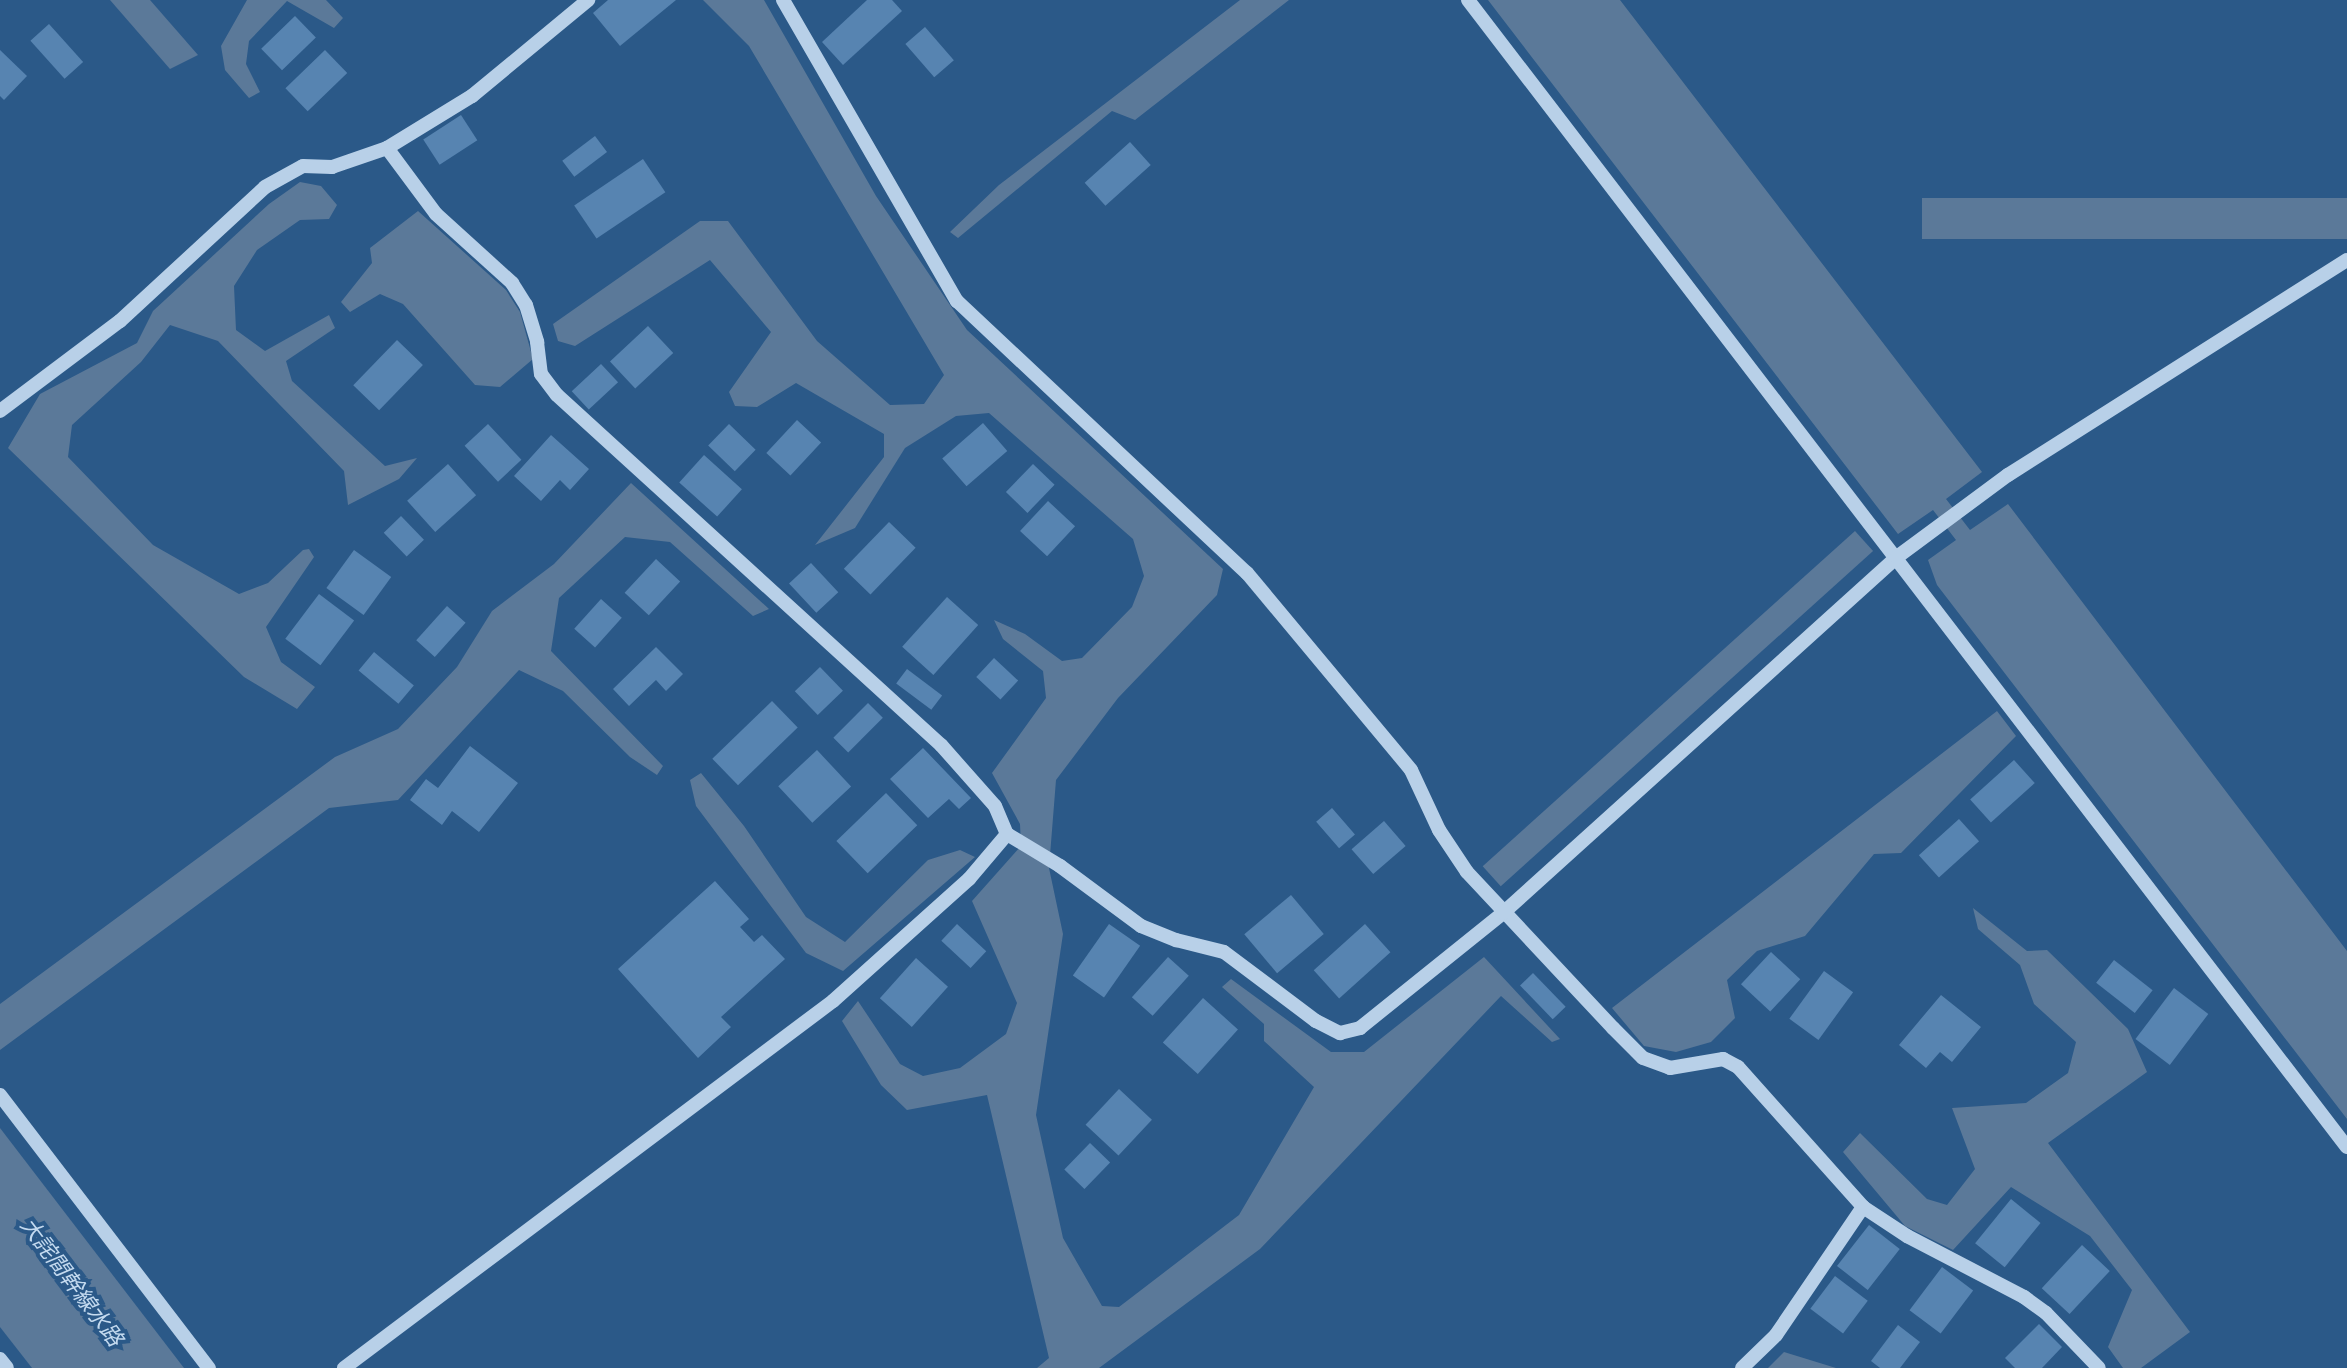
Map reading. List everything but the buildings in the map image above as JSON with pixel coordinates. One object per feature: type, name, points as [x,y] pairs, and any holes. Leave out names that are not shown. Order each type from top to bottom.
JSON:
[{"type":"street","points":[[0,411],[120,321],[265,187],[303,166],[332,167],[387,148],[472,96],[588,0]]},
{"type":"street","points":[[783,0],[957,301],[1247,573],[1411,770],[1439,830],[1467,872],[1503,913],[1643,1058],[1670,1068],[1723,1059],[1738,1067],[1863,1207],[1907,1236],[2024,1297],[2046,1313],[2099,1368]]},
{"type":"street","points":[[1468,0],[2347,1147]]},
{"type":"street","points":[[387,148],[436,214],[512,283],[526,305],[537,342],[541,374],[557,395],[941,745],[995,806],[1007,834],[1060,866],[1141,926],[1176,940],[1224,952],[1316,1021],[1340,1033],[1360,1028],[1503,913],[1897,557],[2008,475],[2347,260]]},
{"type":"street","points":[[344,1368],[833,1001],[969,879],[1007,834]]},
{"type":"street","points":[[0,1095],[209,1368]]},
{"type":"street","points":[[1742,1368],[1776,1335],[1863,1207]]},
{"type":"street","points":[[0,1359],[7,1368]]},
{"type":"water","points":[[110,0],[150,0],[198,55],[170,69]]},
{"type":"water","points":[[247,0],[326,0],[343,18],[334,28],[287,1],[249,41],[246,64],[260,92],[249,98],[225,70],[221,46]]},
{"type":"water","points":[[703,0],[764,0],[876,196],[967,330],[1223,569],[1217,595],[1118,698],[1056,780],[1049,868],[1063,934],[1036,1115],[1063,1238],[1102,1306],[1119,1307],[1239,1215],[1314,1087],[1264,1041],[1264,1024],[1222,987],[1231,979],[1331,1052],[1364,1052],[1484,957],[1560,1039],[1552,1042],[1501,996],[1260,1249],[1099,1368],[1037,1368],[1049,1358],[987,1095],[907,1110],[881,1085],[842,1021],[858,1001],[900,1064],[923,1076],[960,1068],[1006,1034],[1017,1003],[972,901],[1021,846],[1020,824],[992,773],[1046,698],[1043,671],[1003,639],[994,620],[1025,634],[1062,661],[1082,658],[1132,607],[1144,576],[1133,539],[989,413],[956,416],[905,448],[855,528],[815,545],[884,457],[884,434],[796,383],[757,407],[735,406],[729,392],[771,332],[710,260],[575,346],[558,341],[553,324],[700,221],[728,221],[817,341],[890,405],[924,404],[944,375],[749,46]]},
{"type":"water","points":[[1240,0],[1289,0],[1135,120],[1112,111],[958,238],[950,232],[999,185]]},
{"type":"water","points":[[1488,0],[1620,0],[1982,472],[1946,499],[1970,530],[2008,504],[2347,951],[2347,1119],[1937,585],[1928,560],[1956,540],[1933,510],[1898,534]]},
{"type":"water","points":[[300,182],[321,186],[337,205],[329,219],[300,220],[257,250],[234,286],[236,330],[265,351],[329,315],[335,328],[286,361],[292,381],[385,466],[417,458],[399,479],[348,505],[344,471],[218,341],[170,325],[141,362],[72,425],[68,457],[153,545],[239,594],[268,583],[303,550],[309,549],[314,557],[266,627],[281,662],[315,687],[297,709],[244,677],[8,448],[40,394],[137,343],[153,311],[269,204]]},
{"type":"water","points":[[1922,198],[2347,198],[2347,239],[1922,239]]},
{"type":"water","points":[[418,211],[506,290],[520,312],[533,359],[500,387],[475,385],[403,304],[380,294],[350,312],[341,302],[372,263],[370,248]]},
{"type":"water","points":[[631,483],[769,609],[753,616],[670,542],[625,537],[559,598],[551,651],[663,766],[657,775],[630,757],[563,691],[519,670],[398,800],[329,808],[0,1050],[0,1004],[335,757],[398,729],[457,667],[492,611],[554,564]]},
{"type":"water","points":[[1855,531],[1873,551],[1501,886],[1483,866]]},
{"type":"water","points":[[1997,711],[2016,736],[1901,853],[1874,854],[1805,936],[1757,951],[1727,980],[1735,1018],[1711,1042],[1676,1052],[1644,1046],[1612,1008]]},
{"type":"water","points":[[701,773],[744,826],[806,917],[845,942],[928,860],[960,850],[975,857],[843,971],[806,953],[696,806],[690,780]]},
{"type":"water","points":[[1973,908],[2027,951],[2047,950],[2128,1029],[2147,1072],[2048,1143],[2190,1332],[2141,1368],[2123,1368],[2108,1347],[2132,1290],[2090,1236],[2011,1187],[1953,1250],[1905,1226],[1843,1152],[1860,1133],[1927,1199],[1947,1205],[1975,1169],[1952,1108],[2026,1103],[2068,1073],[2076,1042],[2034,1004],[2020,965],[1978,929]]},
{"type":"water","name":"大詫間幹線水路","points":[[0,1128],[184,1368],[32,1368],[0,1327]]},
{"type":"water","points":[[1784,1352],[1836,1368],[1768,1368]]}]
